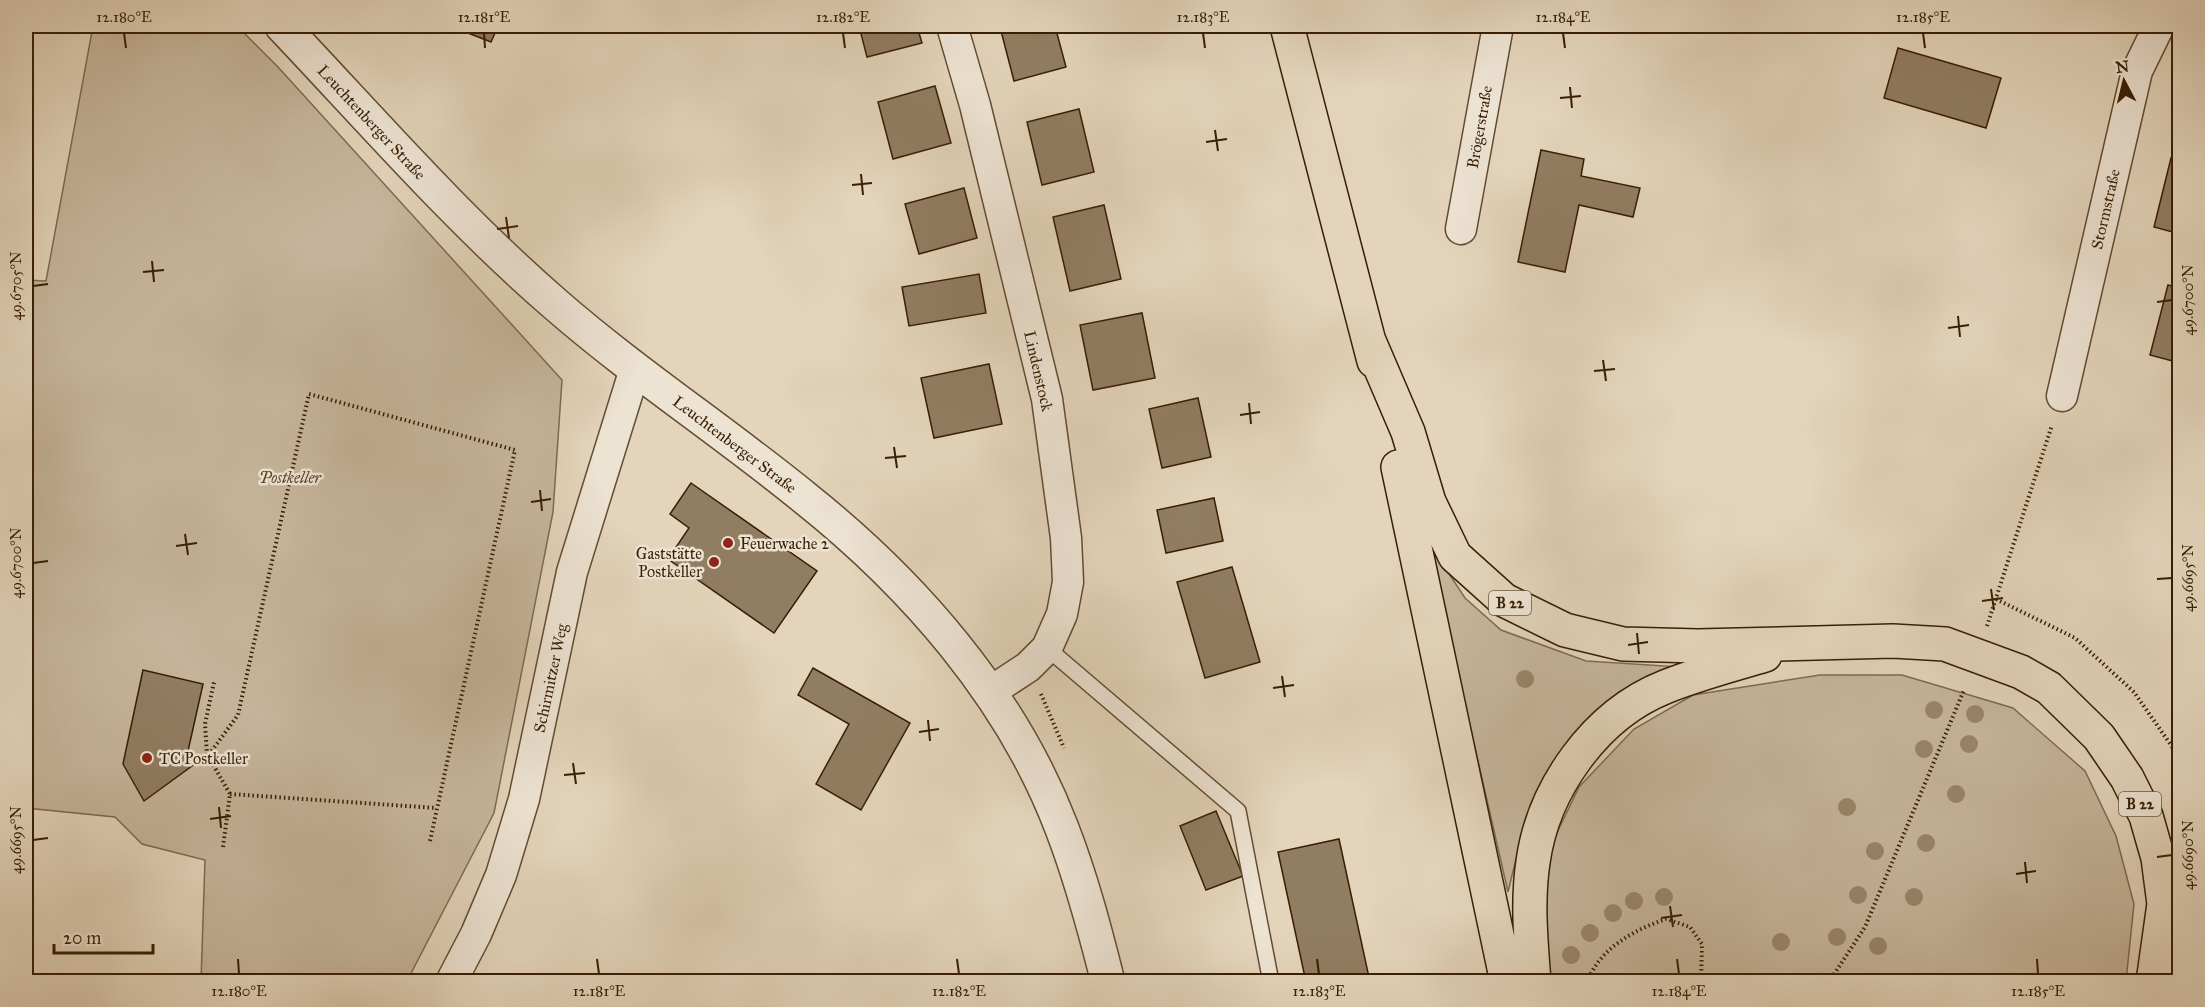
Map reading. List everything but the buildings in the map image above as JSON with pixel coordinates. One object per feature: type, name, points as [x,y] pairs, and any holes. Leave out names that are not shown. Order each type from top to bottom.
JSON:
[{"type":"main road","name":"B 22","points":[[1287,26],[1370,341],[1507,981]]},
{"type":"main road","name":"B 22","points":[[1370,341],[1408,432],[1429,502],[1455,556],[1504,600],[1565,630],[1623,644],[1698,646],[1893,641],[1945,644],[2021,672],[2049,688],[2099,737],[2127,778],[2146,816],[2158,858],[2164,904],[2153,981]]},
{"type":"main road","name":"B 22","points":[[1534,981],[1529,916],[1533,862],[1544,815],[1565,776],[1594,736],[1626,707],[1664,687],[1807,642]]},
{"type":"street","name":"Leuchtenberger Straße","points":[[282,26],[482,240],[556,305],[635,369],[806,498],[878,561],[946,635],[990,692],[1030,759],[1061,825],[1095,930],[1108,981]]},
{"type":"street","name":"Lindenstock","points":[[952,26],[975,105],[1047,399],[1066,538],[1068,582],[1062,614],[1047,648],[1028,667],[990,692]]},
{"type":"street","name":"Brögerstraße","points":[[1461,229],[1498,26]]},
{"type":"street","name":"Stormstraße","points":[[2062,396],[2137,71],[2159,26]]},
{"type":"street","name":"Schirmitzer Weg","points":[[451,981],[476,934],[504,865],[524,799],[572,572],[635,369]]},
{"type":"street","name":"Leuchtenberger Straße","points":[[1095,930],[1099,981]]},
{"type":"lane","points":[[1047,648],[1238,811],[1271,981]]},
{"type":"path","points":[[208,756],[238,715],[309,394],[515,450],[430,841]]},
{"type":"path","points":[[1986,629],[2062,396]]},
{"type":"path","points":[[1996,599],[2075,638],[2134,692],[2180,758]]},
{"type":"path","points":[[214,682],[205,724],[208,756],[230,795],[223,847]]},
{"type":"path","points":[[1829,981],[1865,927],[1964,690]]},
{"type":"path","points":[[230,795],[436,808]]},
{"type":"path","points":[[1587,981],[1592,969],[1627,934],[1666,919],[1690,927],[1702,944],[1701,981]]},
{"type":"green space","name":"Postkeller","points":[[93,26],[237,26],[278,67],[562,380],[553,512],[494,813],[407,981],[201,981],[205,860],[142,844],[115,817],[26,808],[26,280],[46,281]]},
{"type":"green space","points":[[1428,542],[1465,598],[1501,630],[1586,661],[1682,667],[1562,757],[1524,826],[1508,892]]},
{"type":"green space","points":[[1820,675],[1902,675],[2013,708],[2085,771],[2116,836],[2134,904],[2126,981],[1549,982],[1544,912],[1552,843],[1579,787],[1634,729],[1693,695]]},
{"type":"place","name":"Feuerwache 2","points":[[728,543]]},
{"type":"place","name":"Gaststätte Postkeller","points":[[714,562]]},
{"type":"place","name":"TC Postkeller","points":[[147,758]]}]
